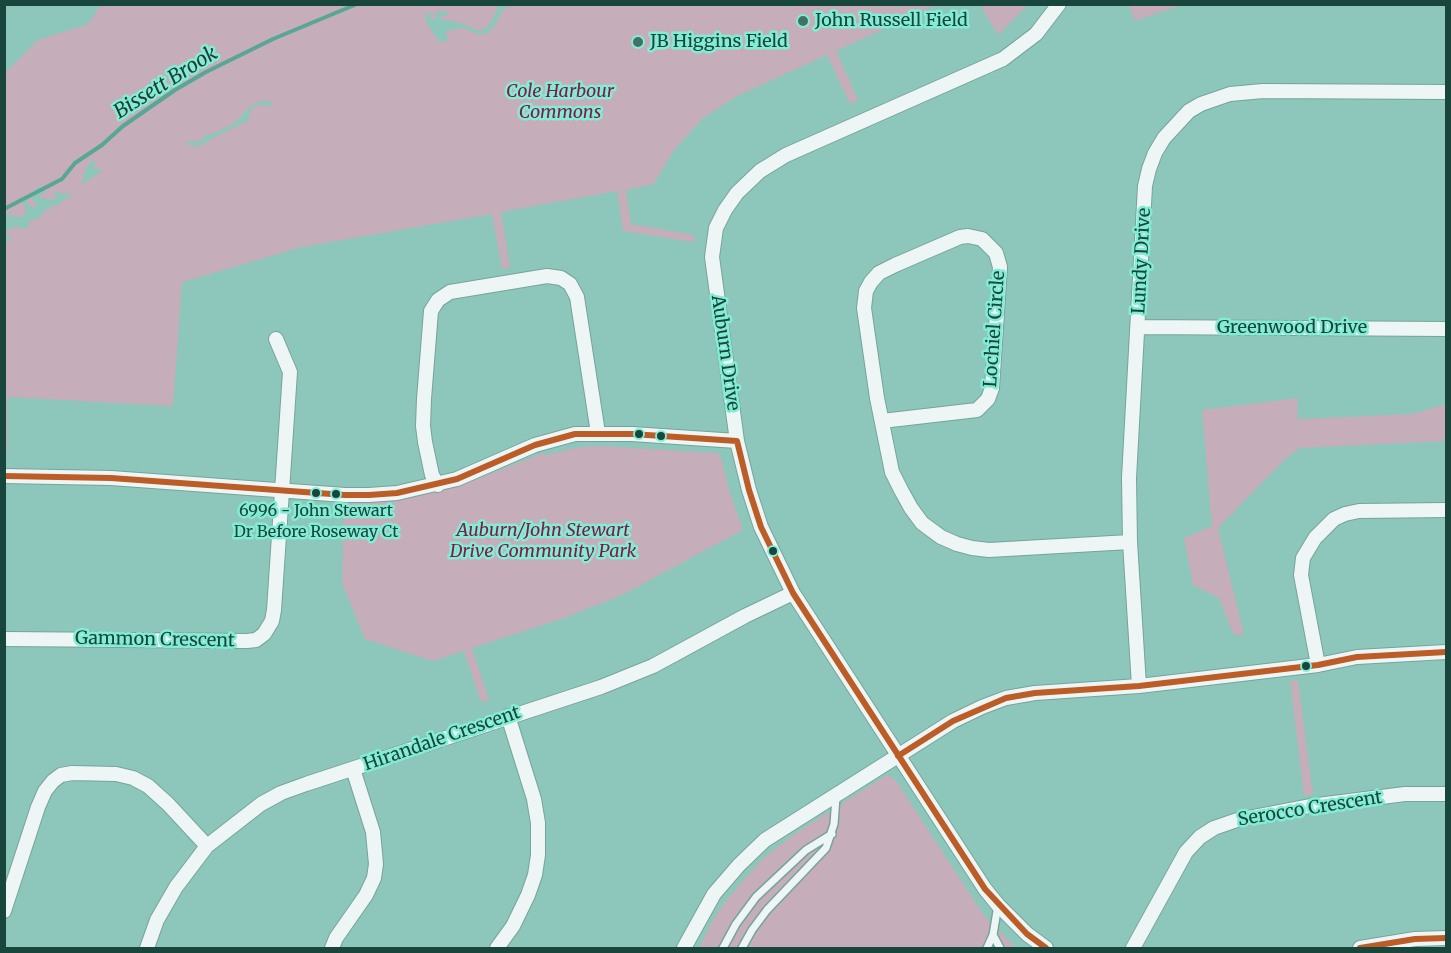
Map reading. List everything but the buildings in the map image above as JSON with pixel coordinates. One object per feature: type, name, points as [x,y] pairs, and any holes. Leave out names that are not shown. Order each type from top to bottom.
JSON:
[{"type":"street","name":"Auburn Drive","points":[[1046,948],[1027,934],[985,889],[793,593],[761,527],[737,441],[712,257],[716,228],[730,201],[755,175],[786,155],[1003,59],[1036,34],[1059,4]]},
{"type":"street","name":"Lundy Drive","points":[[1139,686],[1130,542],[1129,478],[1146,186],[1149,169],[1164,138],[1189,111],[1217,98],[1248,92],[1446,92]]},
{"type":"street","name":"Lochiel Circle","points":[[882,421],[977,410],[988,399],[992,388],[1000,267],[996,253],[982,239],[960,237],[879,273],[868,286],[864,297],[864,308],[870,356],[882,421],[892,472],[911,508],[922,523],[957,544],[989,550],[1130,542]]},
{"type":"street","points":[[438,485],[432,475],[425,442],[424,399],[432,311],[438,300],[450,292],[547,276],[561,278],[570,284],[577,297],[598,433]]},
{"type":"street","name":"Greenwood Drive","points":[[1138,327],[1446,329]]},
{"type":"street","points":[[276,339],[290,372],[282,489]]},
{"type":"street","points":[[4,476],[111,478],[369,495],[397,493],[438,485],[471,475],[535,445],[574,434],[598,433],[737,441]]},
{"type":"street","name":"Gammon Crescent","points":[[4,639],[246,641],[259,639],[272,621],[282,489]]},
{"type":"street","points":[[1318,665],[1301,575],[1303,558],[1315,538],[1334,519],[1344,514],[1359,511],[1446,510]]},
{"type":"street","name":"Hirandale Crescent","points":[[147,948],[157,920],[176,887],[207,846],[239,819],[281,793],[601,687],[653,666],[793,593]]},
{"type":"street","points":[[684,948],[714,894],[765,840],[953,721],[982,707],[1006,698],[1035,693],[1139,686],[1318,665],[1358,657],[1446,652]]},
{"type":"street","points":[[497,948],[513,926],[528,895],[535,875],[538,855],[538,823],[534,799],[508,716]]},
{"type":"street","points":[[332,948],[336,938],[366,895],[374,878],[376,864],[373,832],[353,769]]},
{"type":"street","points":[[4,911],[38,807],[52,781],[61,775],[116,774],[133,778],[148,786],[168,804],[207,846]]},
{"type":"street","name":"Serocco Crescent","points":[[1133,948],[1186,852],[1200,837],[1214,828],[1237,820],[1310,806],[1405,794],[1446,794]]},
{"type":"street","points":[[1360,948],[1415,939],[1446,938]]},
{"type":"lane","points":[[742,948],[767,910],[826,848],[832,834],[836,794]]},
{"type":"lane","points":[[723,948],[736,924],[756,897],[806,850],[832,834]]},
{"type":"lane","points":[[987,948],[993,935],[998,905]]},
{"type":"lane","points":[[993,935],[1000,948]]},
{"type":"green space","name":"Cole Harbour Commons","points":[[101,5],[499,5],[488,27],[480,31],[461,23],[441,19],[441,15],[447,16],[446,11],[434,13],[436,18],[434,20],[430,17],[431,12],[427,13],[425,16],[428,25],[440,43],[448,40],[447,31],[461,28],[477,34],[486,34],[509,5],[937,5],[836,51],[858,100],[850,104],[827,55],[737,96],[702,119],[674,150],[654,184],[626,190],[631,224],[695,235],[693,242],[623,231],[617,191],[501,212],[510,267],[502,269],[492,214],[302,247],[182,282],[173,406],[7,397],[7,451],[5,451],[4,244],[10,240],[11,236],[7,236],[5,242],[5,232],[16,226],[25,229],[30,220],[40,218],[44,210],[49,210],[51,205],[56,206],[72,194],[64,195],[58,192],[54,193],[56,197],[51,200],[40,199],[39,197],[45,191],[37,187],[35,189],[37,192],[31,197],[36,208],[29,206],[26,198],[19,197],[18,200],[24,204],[26,212],[22,217],[12,217],[11,211],[5,223],[5,73],[38,40],[88,24]],"holes":[[[264,100],[274,103],[269,106],[260,105],[252,108],[245,123],[240,123],[239,126],[197,147],[185,143],[199,142],[207,134],[213,134],[233,124],[251,106]],[[92,161],[96,164],[92,169],[102,171],[81,185],[86,168]]]},
{"type":"green space","points":[[980,5],[1028,5],[998,35]]},
{"type":"green space","points":[[1129,5],[1182,5],[1135,21]]},
{"type":"green space","points":[[1298,398],[1297,419],[1413,414],[1446,404],[1446,441],[1300,448],[1284,460],[1218,528],[1244,635],[1233,634],[1219,598],[1193,585],[1184,538],[1212,526],[1202,410]]},
{"type":"green space","name":"Auburn/John Stewart Drive Community Park","points":[[600,446],[718,453],[743,530],[622,595],[564,618],[472,648],[489,700],[481,702],[464,651],[433,661],[365,639],[342,583],[344,507],[348,504],[475,480],[543,453],[545,455],[580,447]]},
{"type":"green space","points":[[1298,680],[1313,795],[1304,796],[1290,681]]},
{"type":"green space","points":[[887,775],[895,779],[985,917],[1017,948],[699,948],[711,923],[727,899],[763,858],[797,832]]},
{"type":"waterway","name":"Bissett Brook","points":[[4,209],[62,179],[75,163],[175,90],[273,39],[357,4]]},
{"type":"transit line","points":[[4,476],[111,478],[369,495],[397,493],[457,479],[535,445],[575,434],[632,434],[737,441],[761,527],[793,593],[985,889],[1027,934],[1046,948]]},
{"type":"transit line","points":[[898,756],[953,721],[1006,698],[1035,693],[1139,686],[1318,665],[1357,657],[1446,652]]},
{"type":"transit line","points":[[1360,948],[1415,939],[1446,938]]},
{"type":"place","name":"John Russell Field","points":[[803,21]]},
{"type":"place","name":"JB Higgins Field","points":[[638,42]]},
{"type":"place","name":"6996 - John Stewart Dr Before Roseway Ct","points":[[316,493]]}]
